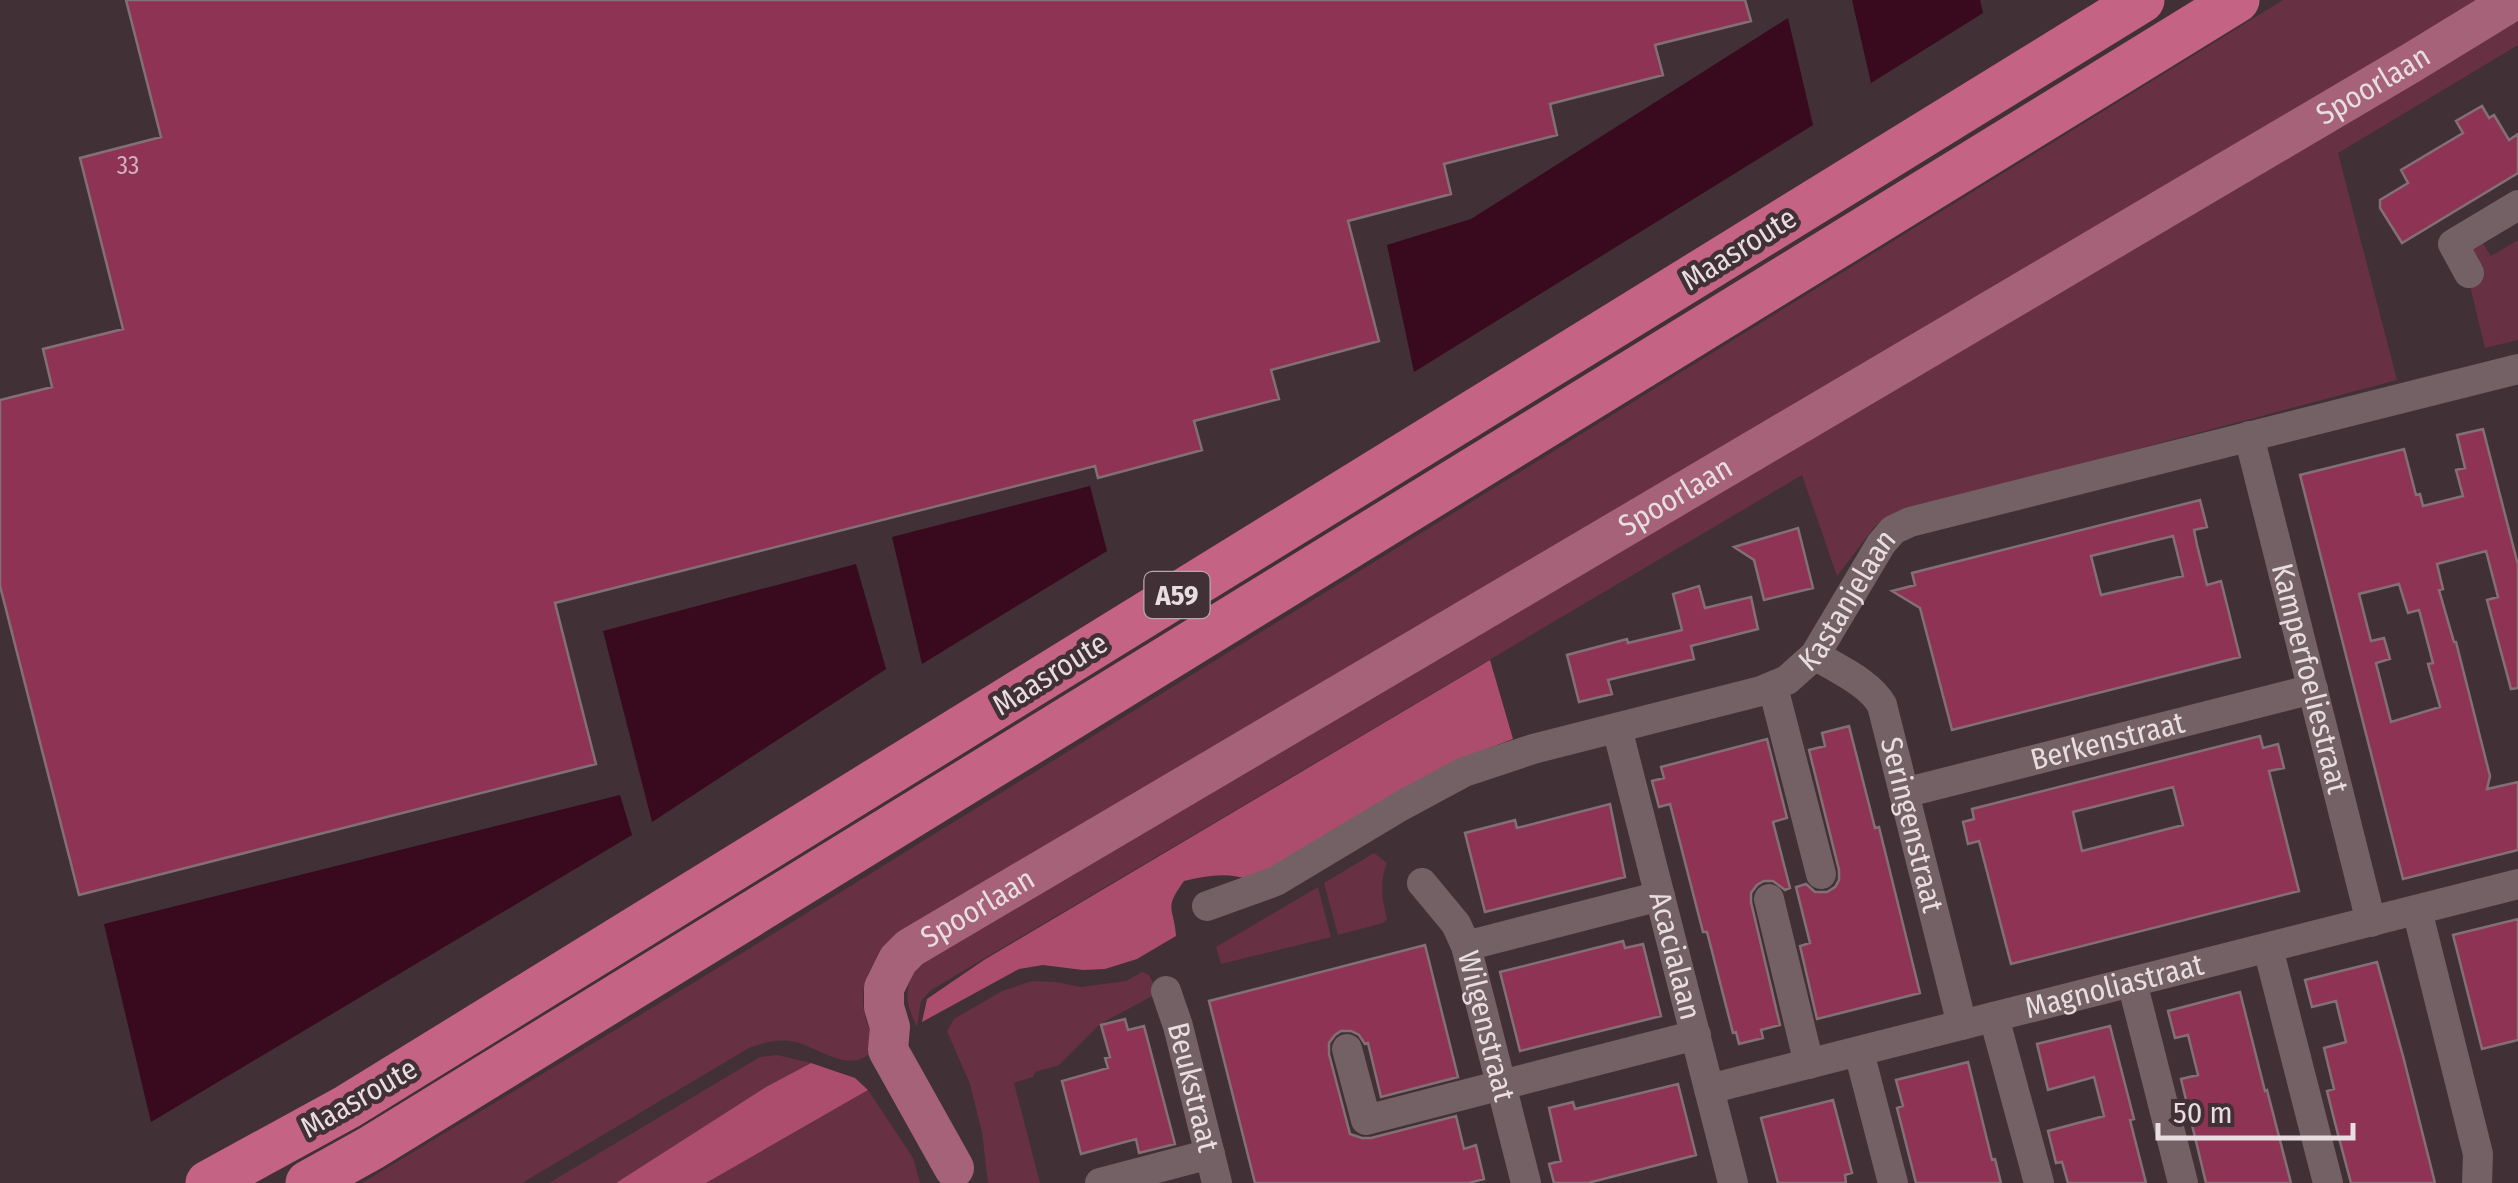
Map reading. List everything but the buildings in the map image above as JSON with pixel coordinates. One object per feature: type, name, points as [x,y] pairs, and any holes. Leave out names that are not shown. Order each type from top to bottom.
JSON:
[{"type":"highway","name":"Maasroute","points":[[208,1183],[347,1107],[2142,0]]},
{"type":"highway","name":"Maasroute","points":[[308,1183],[372,1148],[2237,0]]},
{"type":"main road","name":"Spoorlaan","points":[[955,1176],[888,1050],[890,1026],[884,988],[898,960],[910,948],[2514,0]]},
{"type":"street","points":[[2469,273],[2453,244],[2518,205]]},
{"type":"street","name":"Kastanjelaan","points":[[1207,906],[1276,881],[1464,772],[1534,749],[1773,687],[1816,655],[1881,544],[1893,530],[1910,522],[2248,436],[2516,377]]},
{"type":"street","name":"Kamperfoeliestraat","points":[[2248,436],[2371,922]]},
{"type":"street","name":"Seringenstraat","points":[[1816,655],[1876,695],[1882,705],[1962,1025]]},
{"type":"street","points":[[1773,687],[1821,874]]},
{"type":"street","name":"Berkenstraat","points":[[1904,793],[2312,689]]},
{"type":"street","name":"Acacialaan","points":[[1617,728],[1709,1089],[1723,1181]]},
{"type":"street","name":"Wilgenstraat","points":[[1422,883],[1456,924],[1466,946],[1526,1183]]},
{"type":"street","name":"Magnoliastraat","points":[[1709,1089],[2518,884]]},
{"type":"street","points":[[1466,946],[1660,896]]},
{"type":"street","points":[[1768,899],[1809,1064]]},
{"type":"street","points":[[2418,910],[2478,1154],[2477,1183]]},
{"type":"street","points":[[2268,948],[2328,1183]]},
{"type":"street","points":[[2132,982],[2184,1183]]},
{"type":"street","name":"Beukstraat","points":[[1166,990],[1213,1168]]},
{"type":"street","points":[[1994,1017],[2039,1183]]},
{"type":"street","points":[[1348,1050],[1366,1120],[1696,1035]]},
{"type":"street","points":[[1859,1052],[1893,1183]]},
{"type":"street","points":[[1100,1183],[1213,1168]]},
{"type":"shaded area","points":[[1852,0],[1980,0],[1983,13],[1871,83]]},
{"type":"shaded area","points":[[2283,0],[2485,0],[884,950],[865,986],[864,1010],[878,1048],[866,1056],[842,1060],[784,1040],[749,1048],[522,1183],[362,1183],[721,966]]},
{"type":"shaded area","points":[[2518,14],[2518,45],[2338,153],[2397,380],[1896,513],[1875,526],[1837,576],[1802,475],[931,990],[921,1001],[917,1027],[908,996],[916,965]]},
{"type":"shaded area","points":[[1788,18],[1813,125],[1414,372],[1387,245],[1471,219]]},
{"type":"shaded area","points":[[2481,240],[2491,256],[2518,240],[2518,340],[2485,348],[2468,277],[2471,251]]},
{"type":"shaded area","points":[[1090,486],[1107,551],[922,664],[892,537]]},
{"type":"shaded area","points":[[856,564],[886,669],[652,822],[603,631]]},
{"type":"shaded area","points":[[1490,660],[1513,739],[1471,755],[1252,880],[1218,875],[1184,881],[1171,908],[1176,936],[1137,959],[1105,969],[1043,965],[1019,969],[922,1022],[927,999],[984,960]]},
{"type":"shaded area","points":[[620,795],[632,835],[151,1122],[104,924]]},
{"type":"shaded area","points":[[1374,853],[1387,863],[1382,891],[1387,919],[1338,935],[1324,883]]},
{"type":"shaded area","points":[[1318,887],[1331,937],[1221,964],[1216,947]]},
{"type":"shaded area","points":[[1142,972],[1149,975],[1158,993],[1100,1024],[1059,1065],[1014,1083],[1040,1183],[988,1183],[982,1132],[970,1084],[947,1031],[954,1019],[1002,991],[1032,981],[1081,987],[1126,981]]},
{"type":"shaded area","points":[[777,1055],[811,1063],[766,1087],[616,1183],[549,1183],[760,1057]]},
{"type":"shaded area","points":[[811,1063],[855,1078],[868,1090],[706,1183],[616,1183],[766,1087]]},
{"type":"shaded area","points":[[868,1090],[913,1158],[920,1183],[706,1183]]}]
